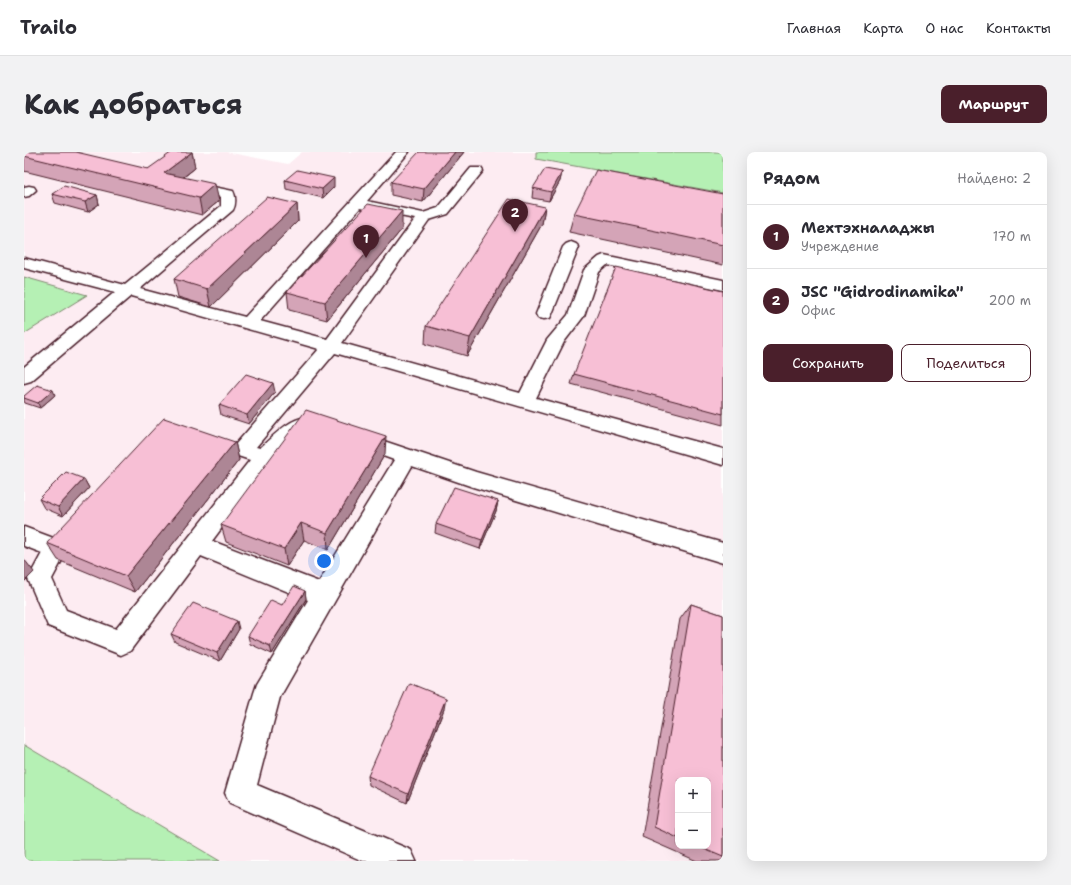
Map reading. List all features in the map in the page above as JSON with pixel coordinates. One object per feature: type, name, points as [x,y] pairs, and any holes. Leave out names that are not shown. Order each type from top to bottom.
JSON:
[{"type":"street","points":[[249,323],[403,152]]},
{"type":"street","points":[[357,203],[424,217],[442,211],[476,172]]},
{"type":"street","points":[[24,377],[228,207],[228,194],[189,186]]},
{"type":"street","points":[[264,457],[242,450],[331,346],[424,217]]},
{"type":"street","points":[[544,314],[571,247]]},
{"type":"street","points":[[525,401],[556,340],[576,316],[592,270],[604,260],[723,285]]},
{"type":"street","points":[[24,263],[249,323],[723,457]]},
{"type":"street","points":[[565,264],[592,270]]},
{"type":"street","points":[[24,536],[56,549],[40,578],[57,618],[121,643],[264,457],[297,427],[311,423],[473,479],[723,554]]},
{"type":"street","points":[[400,861],[240,793],[267,693],[407,457]]},
{"type":"street","points":[[197,545],[324,595]]},
{"type":"shaded area","points":[[24,152],[226,152],[288,164],[302,152],[557,152],[556,159],[723,204],[723,861],[24,861]]},
{"type":"green space","points":[[536,152],[723,152],[723,193],[536,159]]},
{"type":"green space","points":[[24,277],[87,295],[24,334]]},
{"type":"green space","points":[[24,745],[220,861],[24,861]]},
{"type":"building","points":[[24,152],[76,152],[148,169],[172,152],[192,152],[164,173],[215,184],[199,198],[24,156]]},
{"type":"building","points":[[419,152],[455,152],[424,189],[391,182]]},
{"type":"building","points":[[545,169],[562,172],[551,192],[533,188]]},
{"type":"building","points":[[297,170],[334,178],[322,189],[285,180]]},
{"type":"building","points":[[596,170],[723,194],[723,245],[574,214]]},
{"type":"building","points":[[64,186],[97,195],[85,202],[52,194]]},
{"type":"building","points":[[267,197],[297,204],[207,289],[174,279]]},
{"type":"building","points":[[509,199],[545,207],[470,338],[426,326]]},
{"type":"building","points":[[368,204],[402,211],[325,302],[287,292]]},
{"type":"building","points":[[616,267],[723,291],[723,414],[574,374]]},
{"type":"building","points":[[246,374],[273,383],[247,415],[219,405]]},
{"type":"building","points":[[37,385],[53,390],[38,403],[24,398],[24,396]]},
{"type":"building","points":[[306,410],[386,436],[327,533],[301,523],[284,549],[221,525]]},
{"type":"building","points":[[164,418],[235,442],[126,576],[47,543]]},
{"type":"building","points":[[66,472],[84,479],[58,507],[39,499]]},
{"type":"building","points":[[454,487],[498,501],[482,540],[436,524]]},
{"type":"building","points":[[294,586],[305,591],[270,646],[248,636],[271,600],[282,605]]},
{"type":"building","points":[[193,603],[237,621],[217,653],[171,634]]},
{"type":"building","points":[[691,604],[723,615],[723,857],[704,849],[711,849],[711,777],[675,777],[675,837],[654,827]]},
{"type":"building","points":[[409,683],[446,698],[408,794],[368,776]]},
{"type":"place","name":"JSC \"Gidrodinamika\"","points":[[515,232]]},
{"type":"place","name":"Мехтэхналаджы","points":[[366,258]]}]
